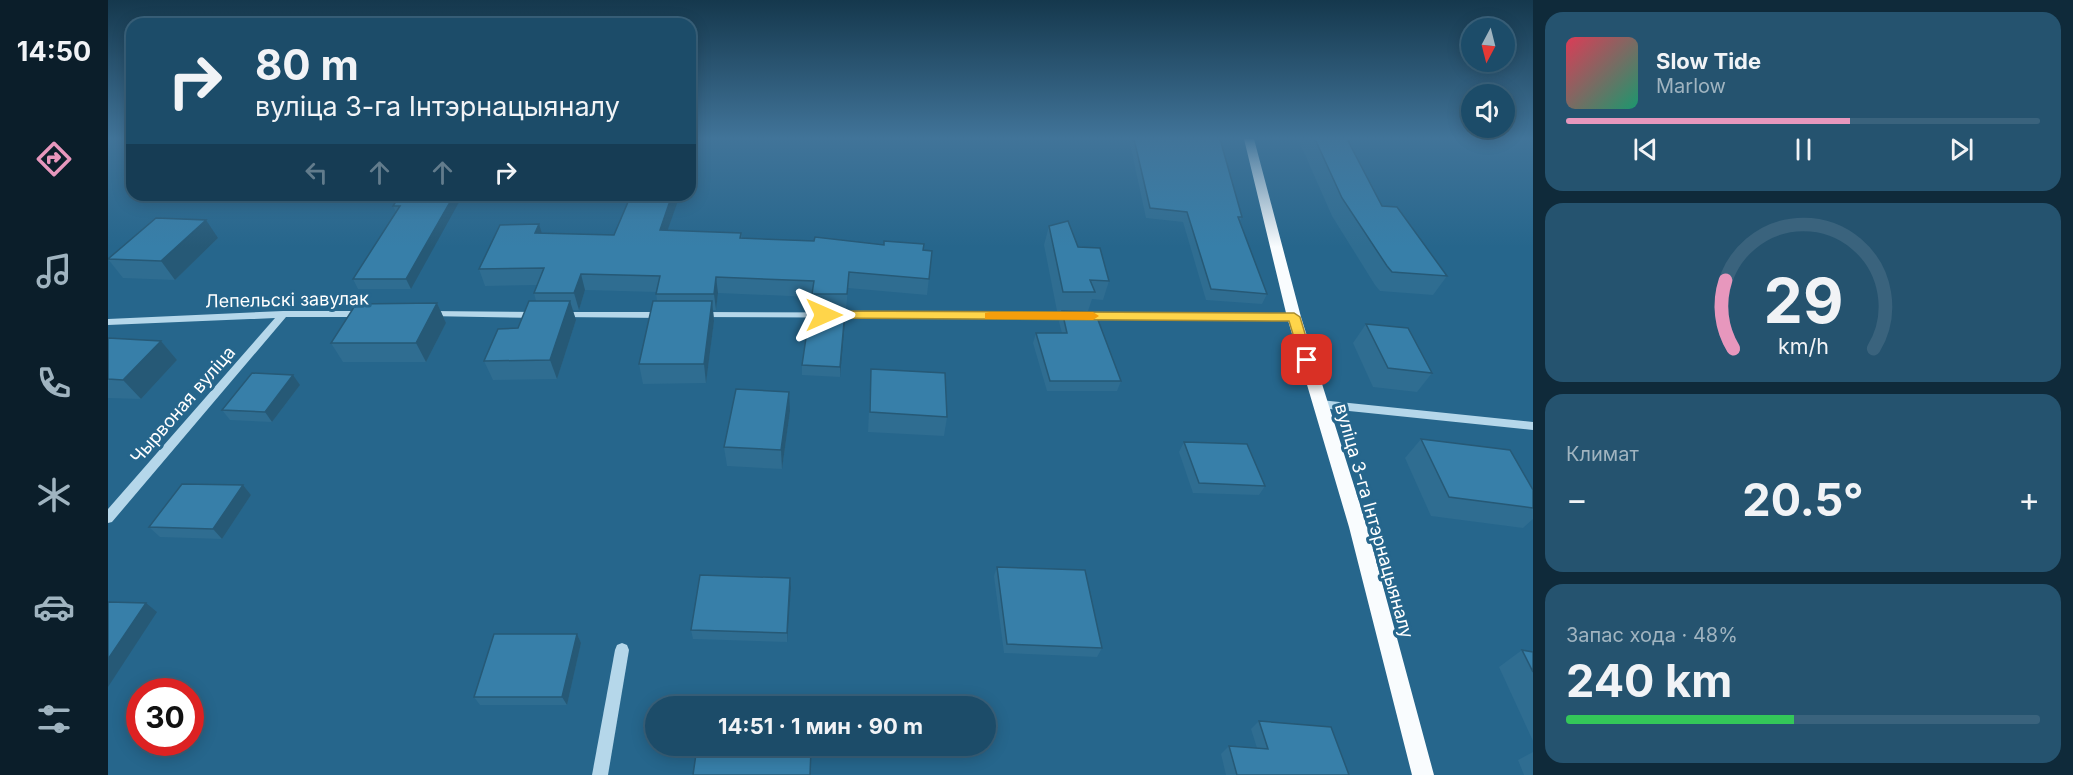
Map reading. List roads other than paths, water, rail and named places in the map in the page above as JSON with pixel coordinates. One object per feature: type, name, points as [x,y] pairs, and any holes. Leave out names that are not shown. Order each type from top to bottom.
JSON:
[{"type":"main road","name":"вуліца 3-га Інтэрнацыяналу","points":[[1258,175],[1294,317],[1358,527],[1423,775]]},
{"type":"street","name":"Лепельскі завулак","points":[[108,322],[283,314],[378,314]]},
{"type":"street","name":"Чырвоная вуліца","points":[[108,518],[283,314]]},
{"type":"street","points":[[414,314],[544,315]]},
{"type":"street","points":[[556,315],[675,315]]},
{"type":"street","points":[[687,315],[1294,317]]},
{"type":"street","points":[[1320,404],[1533,426]]},
{"type":"street","points":[[600,775],[622,650]]}]
